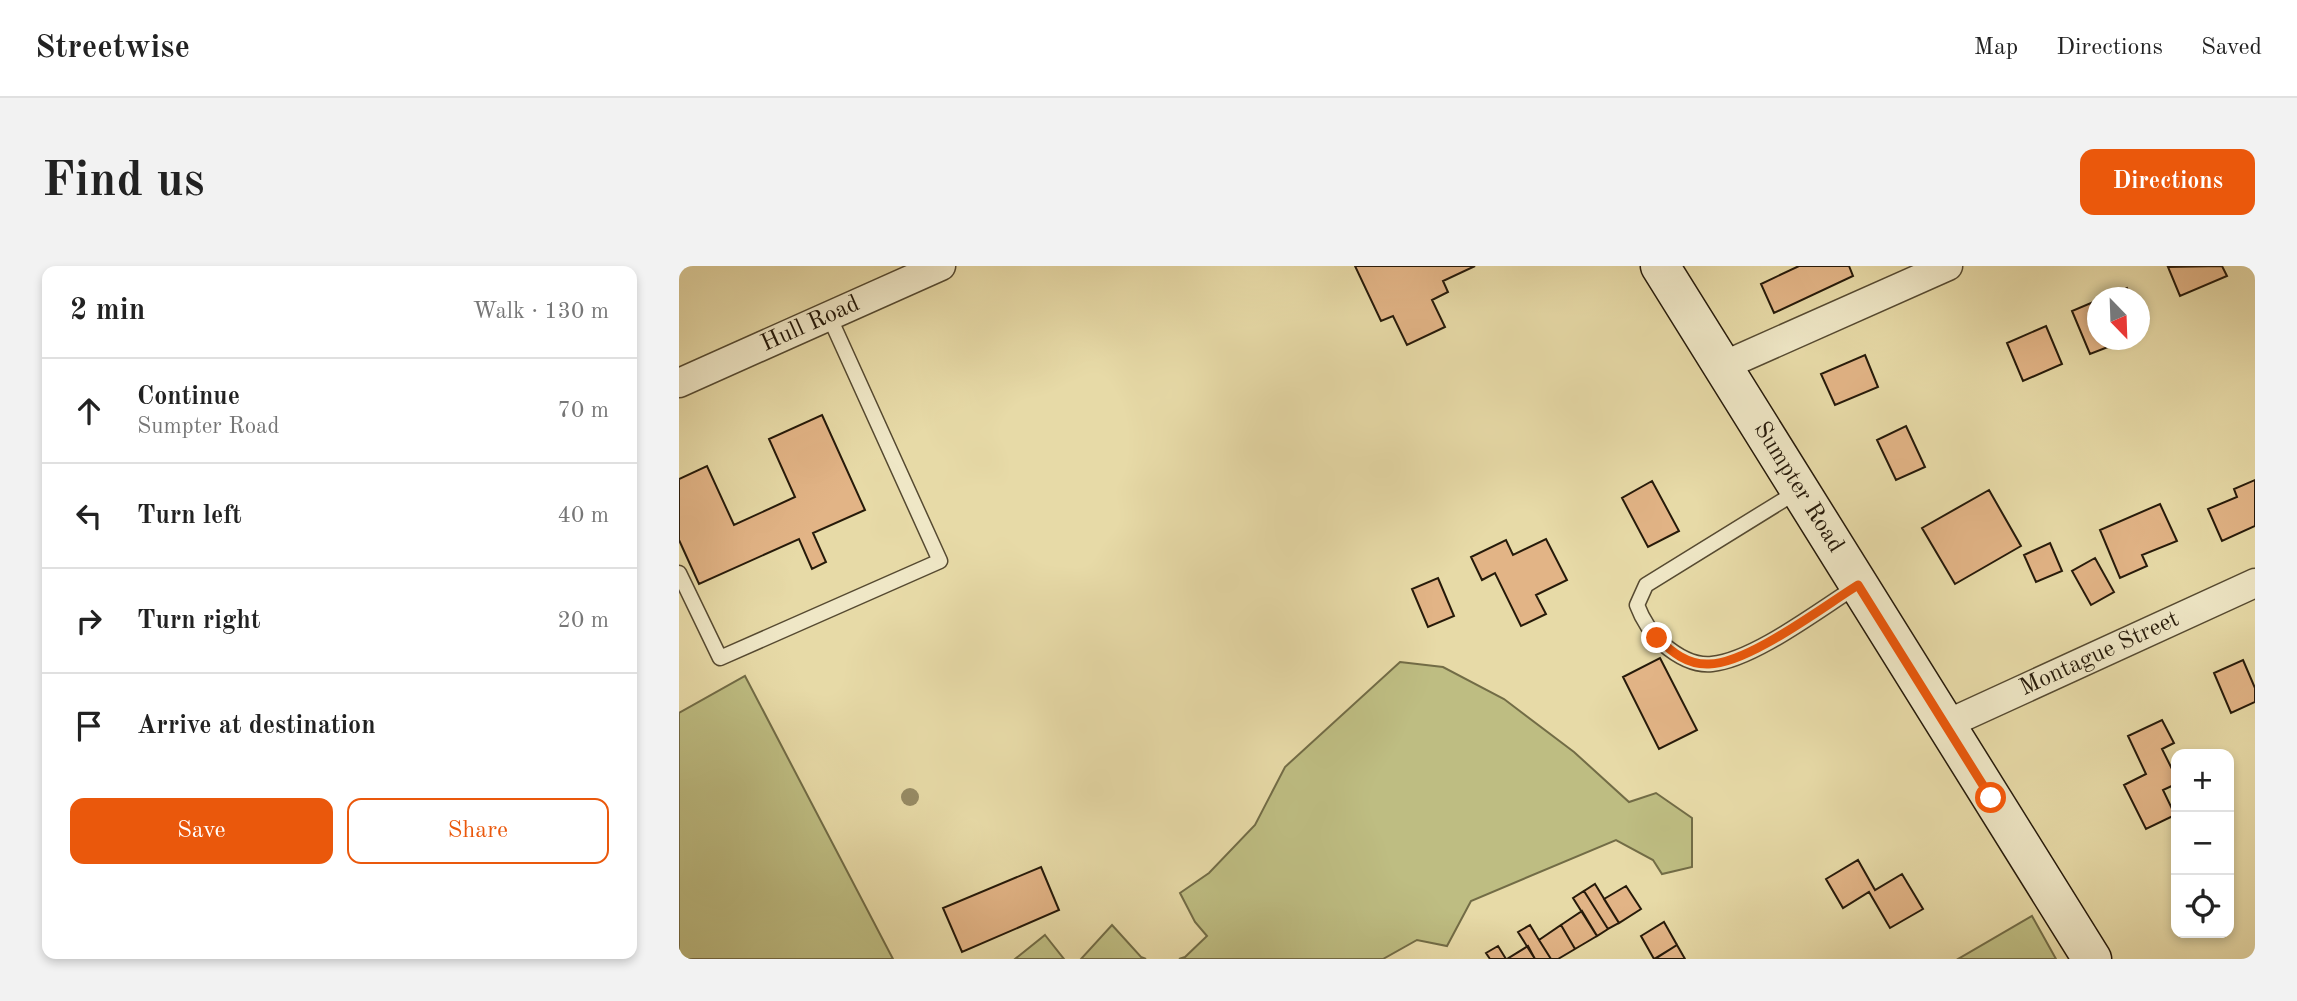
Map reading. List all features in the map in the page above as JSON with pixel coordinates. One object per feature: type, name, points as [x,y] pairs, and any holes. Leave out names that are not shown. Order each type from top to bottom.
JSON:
[{"type":"street","name":"Hull Road","points":[[679,383],[941,266]]},
{"type":"street","name":"Sumpter Road","points":[[1660,266],[2092,959]]},
{"type":"street","points":[[1723,366],[1948,266]]},
{"type":"street","name":"Montague Street","points":[[1945,725],[2255,583]]},
{"type":"lane","points":[[679,572],[720,658],[940,561],[829,316]]},
{"type":"lane","points":[[1800,490],[1646,585],[1637,605],[1648,628],[1682,659],[1709,664],[1722,662],[1754,649],[1858,585]]},
{"type":"shaded area","points":[[1400,662],[1443,667],[1504,699],[1574,752],[1629,802],[1656,793],[1692,818],[1692,867],[1662,874],[1653,860],[1616,840],[1471,901],[1447,946],[1417,940],[1383,959],[1179,959],[1185,957],[1207,936],[1195,922],[1180,893],[1209,873],[1255,825],[1285,767]]},
{"type":"shaded area","points":[[745,676],[893,959],[679,959],[679,713]]},
{"type":"shaded area","points":[[2032,916],[2056,959],[1958,959]]},
{"type":"shaded area","points":[[1112,925],[1141,957],[1146,959],[1081,959]]},
{"type":"shaded area","points":[[1045,935],[1064,959],[1015,959]]},
{"type":"building","points":[[1355,266],[1475,266],[1443,281],[1448,292],[1432,300],[1445,327],[1407,345],[1393,316],[1381,321]]},
{"type":"building","points":[[1799,266],[1849,266],[1853,276],[1774,313],[1761,284]]},
{"type":"building","points":[[2222,266],[2227,276],[2180,296],[2168,267]]},
{"type":"building","points":[[2087,305],[2087,347],[2072,311]]},
{"type":"building","points":[[2046,326],[2062,364],[2023,381],[2007,343]]},
{"type":"building","points":[[1865,355],[1878,387],[1835,405],[1821,374]]},
{"type":"building","points":[[822,415],[865,510],[813,533],[826,562],[812,569],[799,539],[699,584],[679,540],[679,479],[707,466],[734,525],[795,497],[769,439]]},
{"type":"building","points":[[1906,426],[1925,467],[1896,480],[1877,440]]},
{"type":"building","points":[[2255,480],[2255,526],[2222,541],[2208,509],[2237,497],[2234,489]]},
{"type":"building","points":[[1652,481],[1679,531],[1648,547],[1622,498]]},
{"type":"building","points":[[1989,490],[2021,546],[1955,584],[1922,528]]},
{"type":"building","points":[[2160,504],[2177,541],[2142,555],[2147,566],[2120,578],[2100,530]]},
{"type":"building","points":[[1546,539],[1567,580],[1536,595],[1546,614],[1521,626],[1495,573],[1482,580],[1471,557],[1506,540],[1513,555]]},
{"type":"building","points":[[2050,543],[2062,571],[2036,582],[2024,555]]},
{"type":"building","points":[[2095,558],[2114,592],[2091,605],[2072,571]]},
{"type":"building","points":[[1438,578],[1454,616],[1428,627],[1412,589]]},
{"type":"building","points":[[1660,658],[1697,730],[1659,749],[1623,677]]},
{"type":"building","points":[[2243,660],[2255,688],[2255,702],[2231,713],[2214,673]]},
{"type":"building","points":[[2162,720],[2174,743],[2162,749],[2171,767],[2171,786],[2163,790],[2171,807],[2171,817],[2146,829],[2124,785],[2146,774],[2128,736]]},
{"type":"building","points":[[1858,860],[1875,890],[1902,874],[1923,909],[1890,928],[1869,892],[1843,908],[1826,879]]},
{"type":"building","points":[[1041,867],[1059,910],[962,952],[943,908]]},
{"type":"building","points":[[1595,884],[1619,923],[1608,929],[1584,891]]},
{"type":"building","points":[[1626,886],[1641,909],[1619,923],[1604,899]]},
{"type":"building","points":[[1584,891],[1608,929],[1597,936],[1573,898]]},
{"type":"building","points":[[1582,911],[1597,936],[1575,949],[1561,925]]},
{"type":"building","points":[[1664,922],[1677,945],[1654,959],[1641,936]]},
{"type":"building","points":[[1530,925],[1551,959],[1535,959],[1518,932]]},
{"type":"building","points":[[1561,925],[1575,949],[1558,959],[1551,959],[1539,940]]},
{"type":"building","points":[[1677,945],[1685,959],[1655,959]]},
{"type":"building","points":[[1498,946],[1506,959],[1490,959],[1486,953]]},
{"type":"building","points":[[1528,946],[1535,959],[1507,959]]},
{"type":"route","points":[[1657,638],[1682,659],[1709,664],[1722,662],[1754,649],[1858,585],[1991,798]]}]
